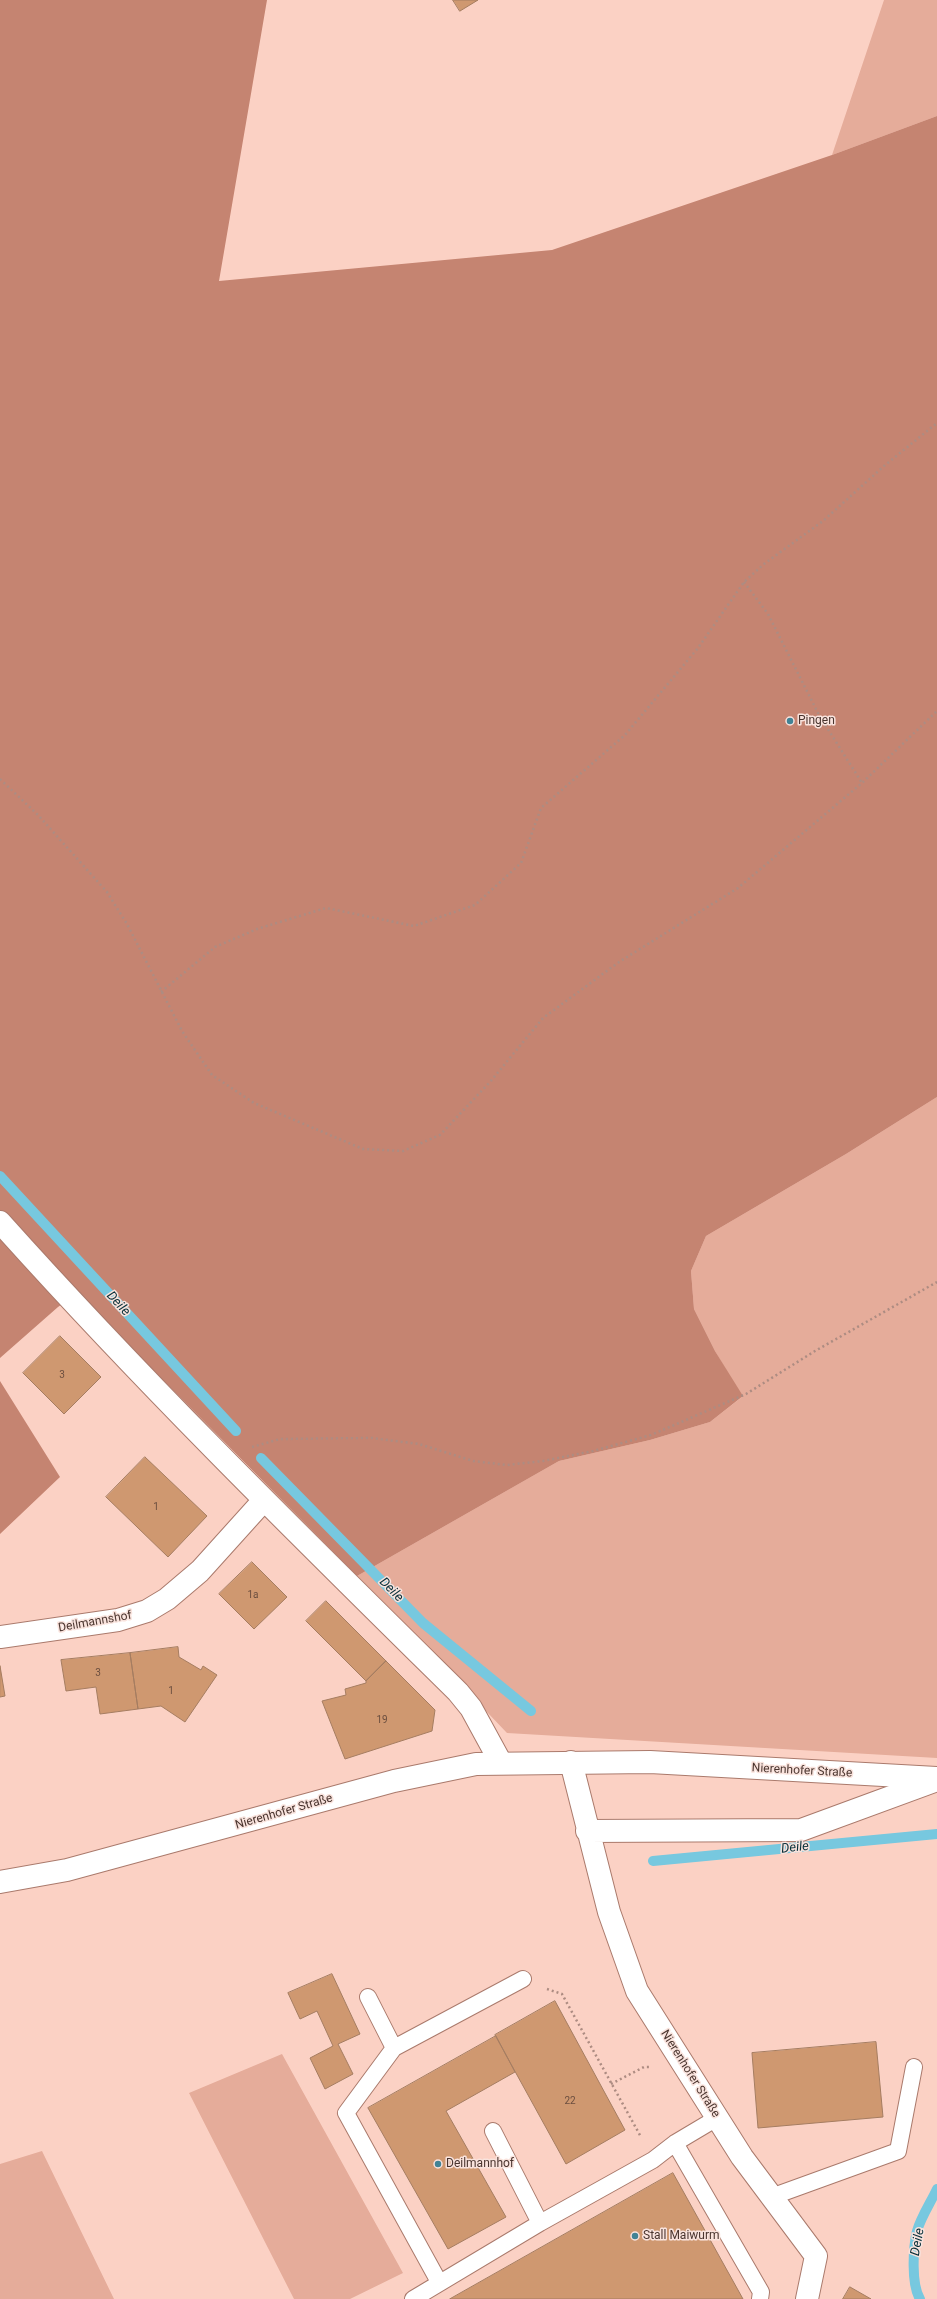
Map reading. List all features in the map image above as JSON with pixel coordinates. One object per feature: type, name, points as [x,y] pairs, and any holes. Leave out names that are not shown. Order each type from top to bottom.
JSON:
[{"type":"street","points":[[0,1222],[56,1284],[264,1500],[458,1692],[471,1708],[501,1763]]},
{"type":"street","name":"Deilmannshof","points":[[0,1637],[118,1620],[147,1611],[167,1599],[200,1571],[264,1500]]},
{"type":"street","name":"Nierenhofer Straße","points":[[571,1762],[587,1831],[609,1912],[638,1991],[742,2157],[816,2256],[807,2299]]},
{"type":"street","name":"Nierenhofer Straße","points":[[0,1882],[67,1870],[134,1854],[394,1781],[468,1766],[501,1763],[650,1762],[937,1779]]},
{"type":"street","name":"Nierenhofer Straße","points":[[587,1831],[801,1830],[937,1779]]},
{"type":"lane","points":[[439,2282],[346,2113],[394,2048],[523,1979]]},
{"type":"lane","points":[[368,1997],[394,2048]]},
{"type":"lane","points":[[772,2197],[898,2151],[914,2067]]},
{"type":"lane","points":[[413,2299],[439,2282],[540,2223],[653,2160],[675,2143],[717,2118]]},
{"type":"lane","points":[[493,2131],[540,2223]]},
{"type":"lane","points":[[675,2143],[761,2292],[760,2299]]},
{"type":"path","points":[[161,992],[215,947],[257,928],[326,908],[414,926],[475,905],[521,863],[541,808],[626,735],[698,648],[744,582],[764,564],[823,521],[884,466],[937,423]]},
{"type":"path","points":[[744,582],[768,614],[819,715],[862,783]]},
{"type":"path","points":[[0,779],[59,838],[107,892],[127,924],[182,1031],[212,1075],[254,1103],[363,1150],[403,1151],[440,1135],[490,1082],[543,1018],[613,966],[738,888],[800,838],[862,783],[937,711]]},
{"type":"path","points":[[228,1462],[260,1444],[280,1439],[301,1438],[380,1439],[419,1444],[473,1461],[507,1465],[543,1461],[593,1451],[650,1435],[746,1394],[815,1351],[937,1282]]},
{"type":"path","points":[[523,1979],[562,1994],[653,2160]]},
{"type":"path","points":[[611,2084],[644,2067],[685,2067]]},
{"type":"shaded area","points":[[0,0],[267,0],[219,281],[552,250],[832,155],[937,116],[937,1097],[846,1154],[706,1236],[691,1271],[694,1309],[715,1351],[743,1396],[710,1422],[650,1440],[559,1461],[357,1576],[77,1293],[58,1307],[0,1358]]},
{"type":"shaded area","points":[[884,0],[937,0],[937,116],[832,155]]},
{"type":"shaded area","points":[[937,1097],[937,1758],[507,1733],[357,1576],[559,1461],[650,1440],[710,1422],[742,1397],[715,1351],[694,1309],[691,1271],[706,1236],[846,1154]]},
{"type":"shaded area","points":[[0,1381],[60,1477],[0,1534]]},
{"type":"shaded area","points":[[282,2054],[403,2273],[350,2299],[294,2299],[189,2093]]},
{"type":"shaded area","points":[[42,2151],[114,2299],[0,2299],[0,2164]]},
{"type":"building","points":[[453,0],[478,0],[460,11]]},
{"type":"building","points":[[60,1336],[101,1377],[64,1414],[23,1373]]},
{"type":"building","points":[[145,1457],[207,1516],[168,1557],[106,1497]]},
{"type":"building","points":[[252,1562],[287,1597],[254,1629],[219,1594]]},
{"type":"building","points":[[326,1601],[386,1661],[366,1681],[306,1621]]},
{"type":"building","points":[[178,1647],[179,1657],[201,1670],[203,1666],[217,1675],[185,1722],[161,1706],[138,1709],[130,1653]]},
{"type":"building","points":[[130,1653],[138,1709],[100,1714],[96,1687],[66,1691],[61,1660]]},
{"type":"building","points":[[386,1661],[435,1710],[432,1731],[345,1759],[322,1701],[346,1695],[345,1689],[366,1683],[366,1681]]},
{"type":"building","points":[[0,1666],[5,1696],[0,1697]]},
{"type":"building","points":[[332,1974],[360,2034],[338,2044],[353,2074],[325,2089],[310,2058],[333,2046],[317,2011],[300,2019],[288,1993]]},
{"type":"building","points":[[555,2001],[625,2130],[566,2164],[495,2035]]},
{"type":"building","name":"Deilmannhof","points":[[496,2036],[515,2072],[446,2111],[506,2217],[448,2249],[368,2108]]},
{"type":"building","points":[[876,2042],[883,2117],[758,2128],[752,2053]]},
{"type":"building","name":"Stall Maiwurm","points":[[673,2173],[743,2299],[450,2299]]},
{"type":"building","points":[[850,2287],[871,2299],[843,2299]]},
{"type":"waterway","name":"Deile","points":[[0,1176],[236,1431]]},
{"type":"waterway","name":"Deile","points":[[261,1458],[423,1623],[531,1711]]},
{"type":"waterway","name":"Deile","points":[[653,1861],[937,1834]]},
{"type":"waterway","name":"Deile","points":[[920,2299],[917,2292],[914,2275],[914,2256],[917,2231],[937,2189]]},
{"type":"place","name":"Pingen","points":[[790,721]]},
{"type":"place","name":"Deilmannhof","points":[[438,2164]]},
{"type":"place","name":"Stall Maiwurm","points":[[635,2236]]}]
